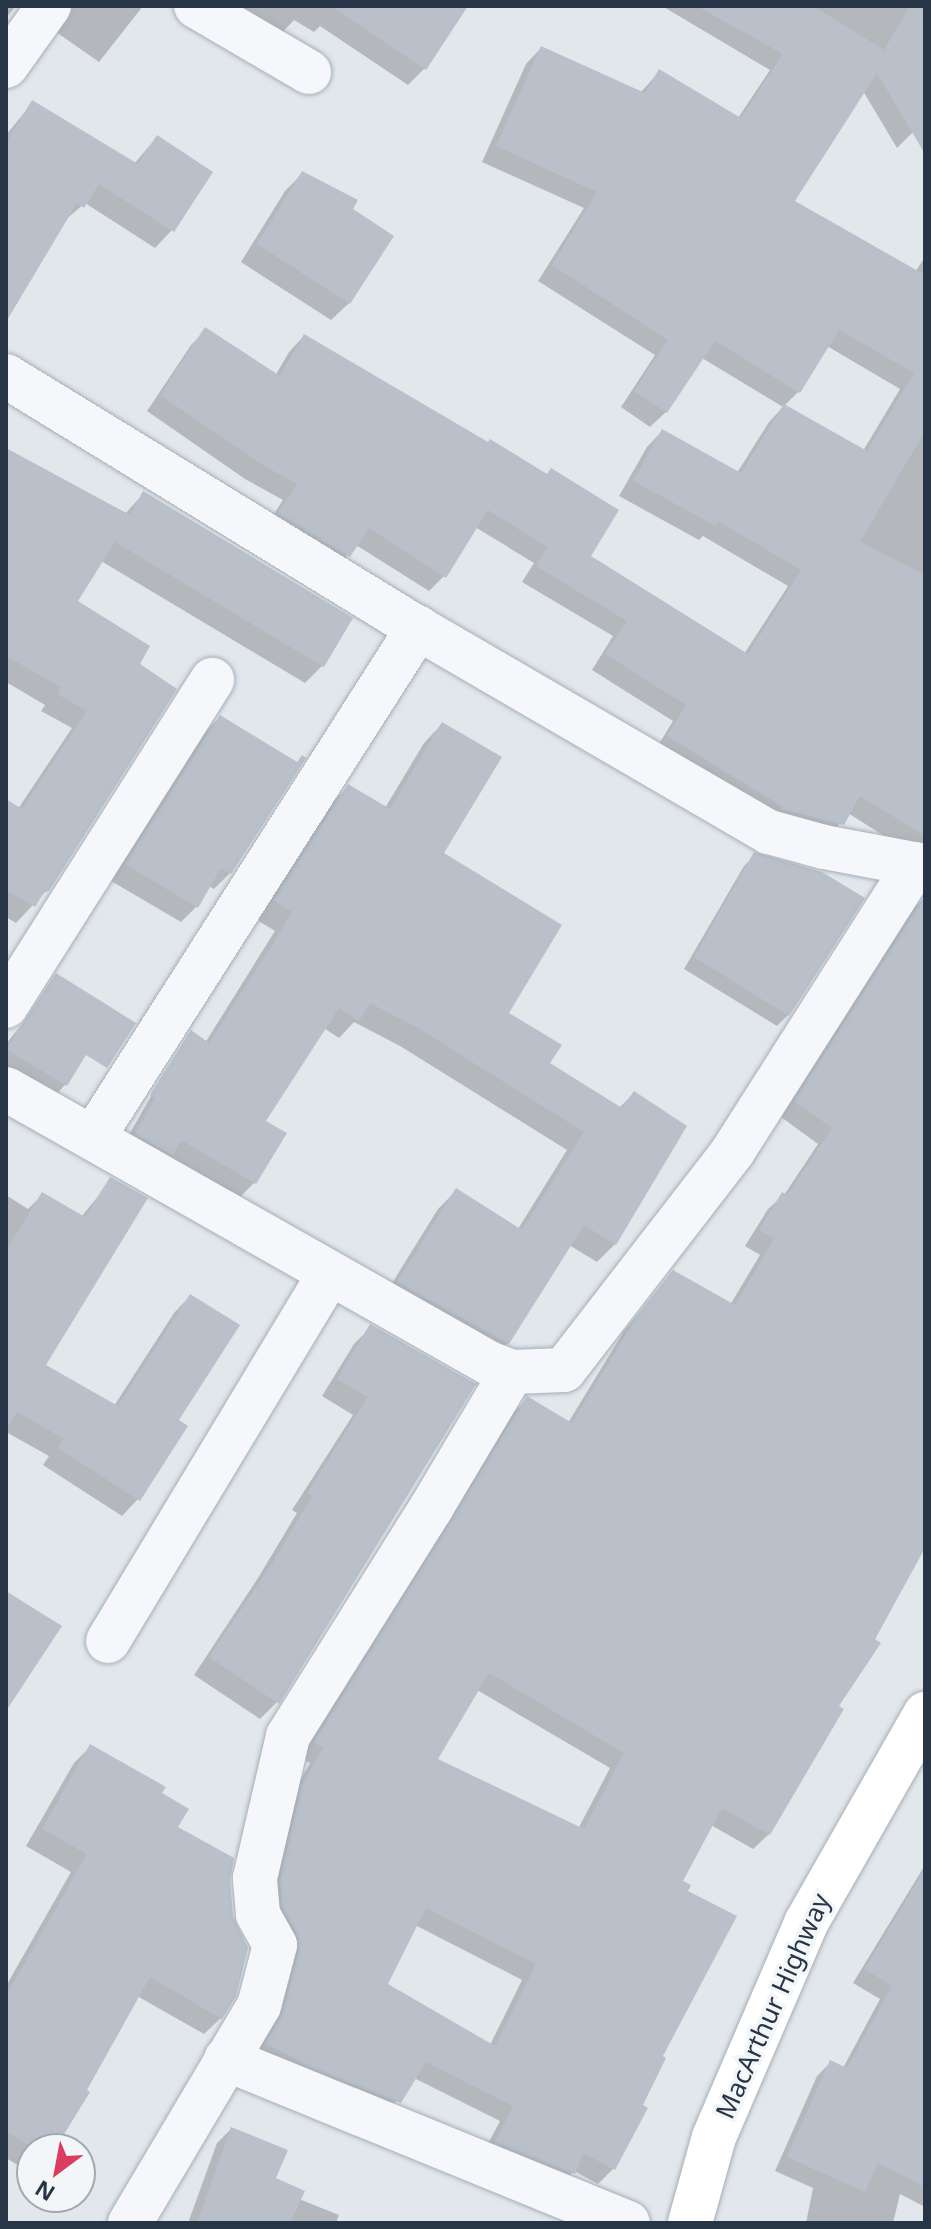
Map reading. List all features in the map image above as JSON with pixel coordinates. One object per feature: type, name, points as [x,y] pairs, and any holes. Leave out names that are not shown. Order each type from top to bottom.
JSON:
[{"type":"highway","name":"MacArthur Highway","points":[[690,2223],[714,2137],[806,1923],[925,1714]]},
{"type":"street","points":[[6,66],[49,6]]},
{"type":"street","points":[[196,6],[309,72]]},
{"type":"street","points":[[6,376],[418,628],[769,832],[824,847],[921,865],[733,1151],[564,1370],[512,1372],[489,1363],[329,1274],[94,1136],[6,1089]]},
{"type":"street","points":[[94,1136],[418,628]]},
{"type":"street","points":[[6,1006],[212,680]]},
{"type":"street","points":[[108,1641],[329,1274]]},
{"type":"street","points":[[130,2223],[259,2006],[275,1945],[258,1914],[255,1878],[288,1736],[512,1372]]},
{"type":"street","points":[[226,2059],[628,2223]]},
{"type":"building","points":[[331,6],[468,6],[426,70]]},
{"type":"building","points":[[697,6],[813,6],[884,50],[910,6],[925,6],[925,154],[877,73],[795,201],[925,275],[925,431],[860,542],[925,575],[925,836],[860,796],[844,825],[781,809],[783,807],[667,736],[686,705],[605,654],[627,621],[536,566],[547,547],[488,510],[446,578],[369,528],[350,557],[278,513],[297,484],[261,464],[160,395],[205,327],[280,376],[304,334],[488,442],[490,439],[547,474],[551,468],[619,510],[591,556],[748,654],[801,570],[718,521],[716,526],[633,481],[662,429],[741,473],[784,404],[867,451],[914,373],[839,330],[800,393],[715,341],[667,413],[634,391],[668,340],[552,265],[597,192],[496,146],[541,46],[645,93],[659,69],[741,118],[783,54]]},
{"type":"building","points":[[32,100],[138,164],[157,135],[213,172],[174,232],[99,184],[84,208],[77,203],[6,322],[6,143]]},
{"type":"building","points":[[302,171],[358,200],[353,209],[394,236],[350,304],[257,244]]},
{"type":"building","points":[[6,448],[130,515],[143,491],[353,618],[324,667],[115,542],[78,601],[150,646],[140,664],[177,689],[49,891],[44,892],[35,907],[6,890],[6,799],[22,809],[87,711],[57,694],[61,687],[6,656]]},
{"type":"building","points":[[220,715],[297,762],[302,755],[306,758],[231,874],[221,868],[198,908],[125,864]]},
{"type":"building","points":[[442,722],[502,757],[444,853],[562,925],[509,1013],[562,1045],[550,1063],[622,1108],[634,1091],[687,1126],[616,1245],[584,1225],[509,1344],[397,1282],[456,1188],[522,1230],[584,1132],[418,1028],[370,1003],[359,1021],[339,1008],[266,1121],[287,1133],[256,1184],[181,1140],[173,1155],[135,1134],[155,1098],[150,1095],[191,1030],[209,1043],[274,942],[292,912],[274,901],[348,784],[390,809]]},
{"type":"building","points":[[754,852],[822,872],[865,898],[789,1016],[694,957]]},
{"type":"building","points":[[925,896],[925,1548],[875,1639],[881,1643],[839,1706],[844,1709],[770,1835],[722,1808],[683,1881],[691,1885],[688,1891],[737,1916],[663,2056],[666,2058],[643,2105],[648,2108],[615,2170],[583,2153],[575,2174],[495,2142],[513,2106],[426,2062],[401,2103],[306,2065],[266,2043],[283,2013],[299,1951],[297,1933],[282,1907],[280,1880],[302,1785],[323,1748],[314,1742],[527,1396],[572,1423],[639,1313],[673,1270],[735,1305],[774,1239],[759,1230],[782,1192],[787,1195],[832,1128],[794,1101]],"holes":[[[489,1673],[624,1753],[584,1829],[438,1759]],[[426,1908],[536,1964],[495,2046],[388,1984]]]},
{"type":"building","points":[[56,973],[136,1023],[107,1068],[86,1055],[67,1086],[6,1049]]},
{"type":"building","points":[[110,1177],[148,1198],[46,1365],[118,1406],[190,1294],[240,1325],[179,1420],[188,1426],[140,1501],[58,1448],[64,1439],[17,1412],[6,1429],[6,1251],[42,1192],[85,1217]]},
{"type":"building","points":[[370,1324],[476,1384],[279,1704],[209,1657],[275,1559],[312,1496],[307,1493],[368,1397],[337,1379]]},
{"type":"building","points":[[6,1591],[62,1626],[6,1711]]},
{"type":"building","points":[[90,1744],[166,1787],[162,1793],[189,1809],[178,1827],[234,1858],[230,1880],[233,1916],[248,1948],[236,1996],[222,2019],[150,1977],[87,2090],[90,2092],[65,2133],[16,2133],[16,2137],[6,2131],[6,1996],[87,1854],[42,1829]]},
{"type":"building","points":[[925,1869],[925,2187],[878,2163],[865,2192],[787,2157],[830,2060],[847,2068],[892,1986],[865,1969]]},
{"type":"building","points":[[231,2127],[288,2150],[276,2178],[305,2191],[290,2223],[197,2223]]}]
